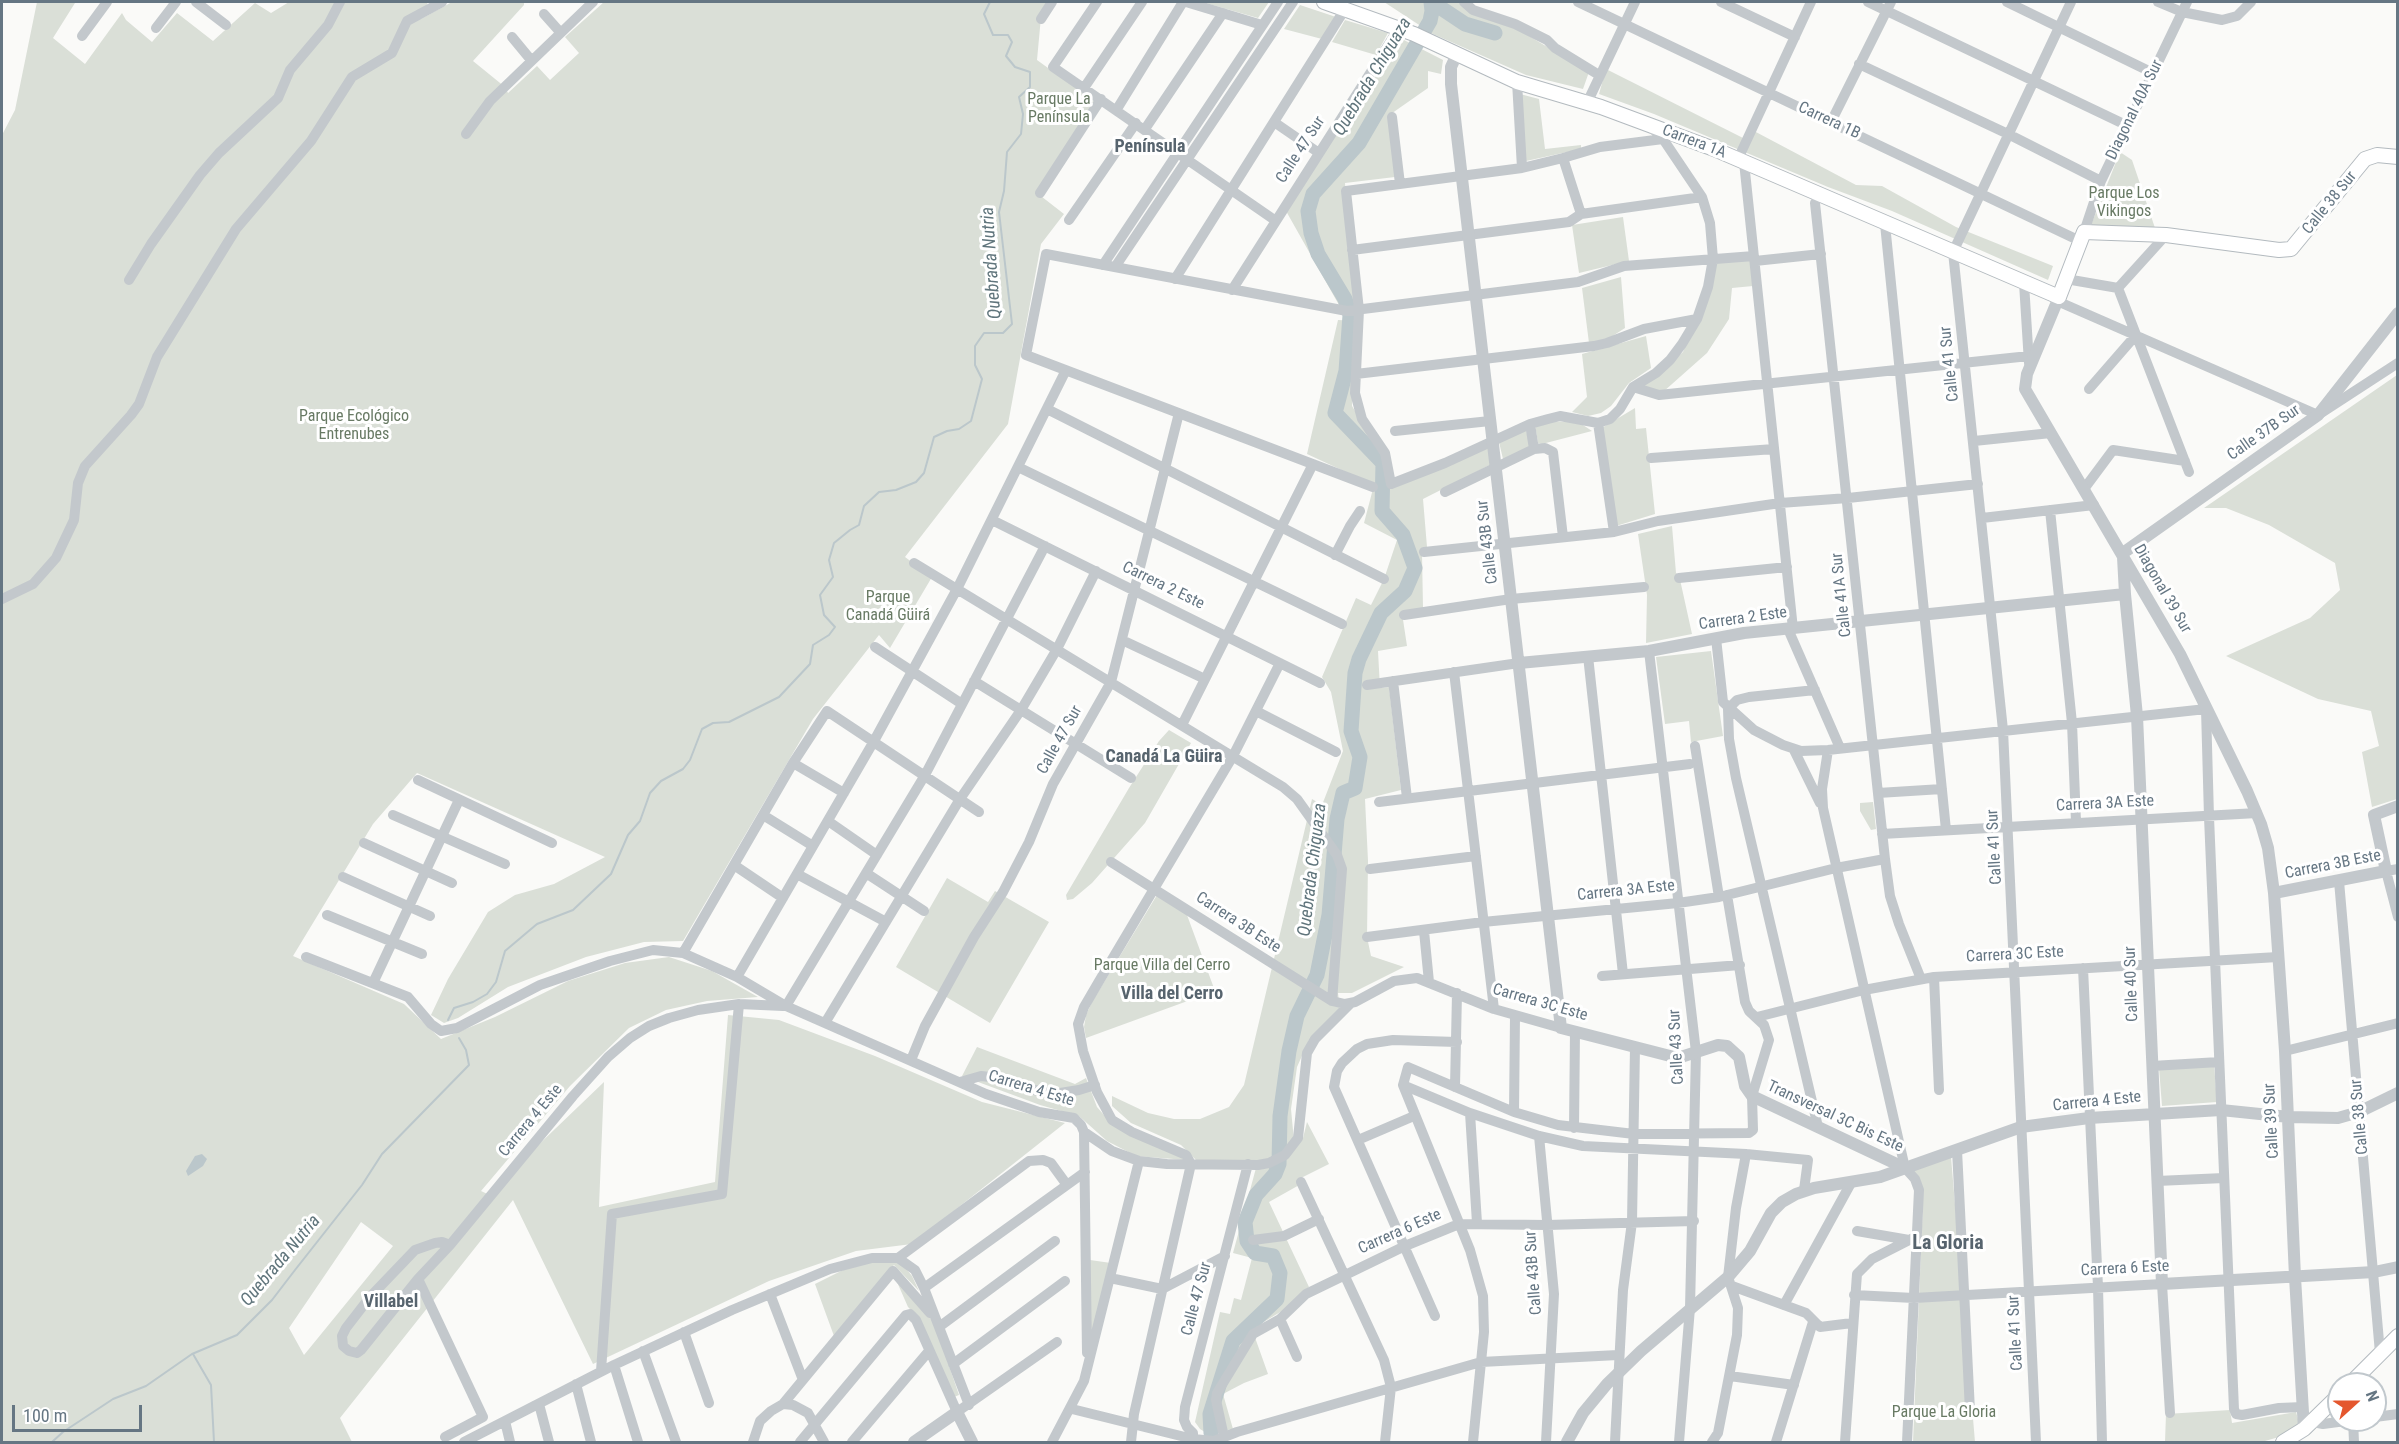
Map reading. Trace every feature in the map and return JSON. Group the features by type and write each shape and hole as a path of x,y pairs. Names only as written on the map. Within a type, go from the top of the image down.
{"main road":[{"name":"Carrera 1A","path":"1324,2 1414,34 1517,82 1587,103 1741,160 2058,299"},
{"name":"Calle 38 Sur","path":"2287,250 2297,244 2362,163 2372,156 2397,157"},
{"name":"Carrera 1B","path":"2082,236 2166,235 2287,250"},
{"name":"Diagonal 40A Sur","path":"2058,299 2082,236"},
{"path":"2362,1372 2397,1336"},
{"path":"2289,1441 2327,1407"}],"street":[{"path":"82,36 107,2"},
{"path":"156,28 176,2"},
{"path":"196,2 226,25"},
{"path":"129,280 151,244 200,175 219,153 278,98 290,70 328,25 340,2"},
{"path":"2,599 33,584 56,558 74,520 78,483 85,466 139,404 157,357 236,229 310,141 352,78 392,53 407,21 442,2"},
{"path":"1041,19 1052,2"},
{"path":"1097,2 1053,67 1117,109 1276,221"},
{"path":"1084,88 1142,2"},
{"path":"1117,109 1185,2 1262,25"},
{"path":"1103,265 1278,2"},
{"path":"1115,267 1293,2"},
{"path":"1464,2 1473,10 1515,24 1547,40 1599,75"},
{"name":"Carrera 1B","path":"1578,2 1981,192 2082,236"},
{"path":"1587,103 1635,2"},
{"path":"1721,2 1795,37"},
{"path":"1811,2 1741,160 1755,259 1787,567 1791,629 1840,748"},
{"path":"1868,2 1889,6 2128,126"},
{"path":"2007,2 2153,73"},
{"path":"1953,252 2071,2"},
{"path":"2158,2 2182,12 2217,20 2230,19 2241,13 2251,2"},
{"name":"Diagonal 40A Sur","path":"2082,236 2101,181 2187,2"},
{"path":"466,134 488,103 589,3"},
{"path":"1831,122 1889,6"},
{"path":"1175,279 1345,9"},
{"path":"1070,220 1222,13"},
{"path":"544,14 560,32"},
{"name":"Calle 47 Sur","path":"1232,290 1399,28"},
{"path":"512,37 531,60"},
{"name":"Calle 43B Sur","path":"1457,54 1452,63 1450,77 1561,1028"},
{"path":"1859,64 2008,134 2101,181"},
{"path":"1517,82 1522,168"},
{"path":"1040,193 1101,99"},
{"path":"1392,117 1400,184"},
{"path":"1274,122 1319,153"},
{"path":"1648,125 1663,139 1702,198 1710,223 1713,259 1708,287 1697,319 1670,360 1656,373 1633,387 1610,419 1598,423 1560,416 1530,424 1493,442 1391,484 1385,453 1362,419 1355,393 1352,250 1346,191 1522,168 1600,147 1663,139"},
{"path":"1563,158 1581,214"},
{"path":"1352,250 1469,233 1569,222 1581,214 1702,198"},
{"name":"Calle 41A Sur","path":"1815,203 1885,859 1893,905 1921,979"},
{"path":"1885,224 1946,830"},
{"path":"2118,288 2166,235"},
{"name":"Calle 41 Sur","path":"1953,252 2003,730 2036,1443"},
{"path":"1373,487 1026,355 1046,254 1353,311 1476,293 1578,282 1624,266 1821,254"},
{"path":"2066,279 2118,288"},
{"path":"1633,387 1659,394 1965,363 2029,362 2024,283"},
{"path":"2118,288 2189,472"},
{"path":"2058,299 2318,415 2397,363"},
{"name":"Diagonal 40A Sur","path":"2025,389 2029,362 2058,299"},
{"name":"Calle 37B Sur","path":"2123,553 2318,415 2397,314"},
{"path":"1356,374 1594,346 1644,329 1697,319"},
{"path":"2089,389 2136,335"},
{"path":"737,977 874,741 957,589 1066,370"},
{"name":"Diagonal 39 Sur","path":"2025,389 2180,654 2256,813"},
{"path":"1047,409 1384,579"},
{"name":"Calle 47 Sur","path":"911,1060 925,1026 974,937 1003,892 1029,842 1053,784 1111,682 1179,413"},
{"path":"1395,431 1491,421"},
{"path":"1598,423 1614,532"},
{"path":"1530,424 1534,449"},
{"path":"1974,441 2051,433"},
{"path":"1445,492 1534,449 1545,448 1553,452 1563,537"},
{"path":"1651,458 1774,449"},
{"path":"2084,489 2113,450 2185,461"},
{"path":"1182,725 1313,464"},
{"path":"1018,467 1342,624"},
{"path":"1424,552 1614,532 1658,521 1780,503 1848,498 1978,483"},
{"path":"1982,518 2094,505"},
{"path":"2050,510 2072,723 2076,822"},
{"path":"1335,555 1360,511"},
{"name":"Carrera 2 Este","path":"992,520 1320,682"},
{"path":"786,1006 925,775 1045,546"},
{"name":"Calle 40 Sur","path":"2123,553 2138,716 2157,1181 2170,1413"},
{"path":"914,563 1233,756 1290,793 1309,814 1329,843 1342,869 1332,1001"},
{"path":"1679,578 1787,567"},
{"path":"825,1023 960,799 1021,710 1057,649 1095,571"},
{"path":"1404,615 1511,599 1644,587"},
{"name":"Carrera 2 Este","path":"1367,684 1519,663 1649,651 1716,638 1791,629 2125,594"},
{"path":"1716,638 1720,693 1723,702 1728,709 1769,739 1794,750 1828,750 2206,709 2234,1410 2238,1415 2279,1408 2303,1407"},
{"path":"1122,640 1205,679"},
{"path":"875,647 962,704"},
{"name":"Calle 43 Sur","path":"1649,651 1696,1052 1694,1221 1690,1308 1679,1443"},
{"path":"1588,656 1623,974"},
{"path":"1131,1443 1162,1289 1191,1164 1185,1155 1118,1125 1107,1113 1078,1035 1080,1016 1152,888 1233,756 1280,663"},
{"path":"1454,672 1494,1009"},
{"path":"974,681 1131,778"},
{"path":"1394,681 1407,798"},
{"path":"1815,690 1749,697 1737,700 1728,709 1729,739 1736,778 1818,1126"},
{"path":"683,953 793,763 827,711 979,812"},
{"path":"1256,711 1336,752"},
{"path":"1473,1443 1484,1332 1483,1296 1475,1263 1403,1085 1408,1067 1514,1112 1574,1128 1634,1134 1749,1133 1753,1130 1752,1096 1768,1045 1767,1030 1758,1017 1749,1011 1745,1002 1740,965 1723,896 1695,746"},
{"path":"1794,750 1823,808"},
{"path":"1828,750 1822,789 1823,808 1905,1168 1918,1185 1913,1238 1914,1298 1907,1443"},
{"path":"793,763 844,793"},
{"path":"1379,802 1690,764"},
{"path":"418,780 552,843"},
{"path":"1878,793 1942,789"},
{"path":"306,957 373,983 459,800"},
{"path":"2397,806 2374,815 2392,870 2397,917"},
{"name":"Carrera 3A Este","path":"1882,834 2256,813"},
{"name":"Calle 39 Sur","path":"2256,813 2268,848 2274,893 2289,1118 2303,1407 2308,1425"},
{"path":"393,814 505,864"},
{"path":"763,814 813,846"},
{"path":"828,821 877,855"},
{"path":"364,843 452,883"},
{"path":"1370,869 1476,856"},
{"name":"Carrera 3A Este","path":"1367,937 1484,922 1678,903 1723,896 1836,868 1885,859"},
{"name":"Carrera 3B Este","path":"1111,862 1302,984 1332,1001 1350,1004"},
{"path":"734,865 783,898"},
{"name":"Carrera 3B Este","path":"2274,893 2392,870"},
{"path":"866,873 924,911"},
{"path":"797,874 886,922"},
{"path":"343,877 430,916"},
{"name":"Calle 38 Sur","path":"2339,881 2380,1353"},
{"path":"327,915 422,954"},
{"path":"1424,931 1428,982"},
{"name":"Carrera 4 Este","path":"373,983 408,997 425,1018 441,1031 457,1028 540,985 610,961 653,950 683,953 737,977 786,1006 986,1094 1039,1112 1074,1118 1084,1132 1104,1147 1139,1161 1156,1164 1269,1163"},
{"name":"Carrera 3C Este","path":"1758,1017 1864,990 1934,977 2278,957"},
{"path":"1602,976 1740,965"},
{"path":"2082,968 2098,1287 2102,1443"},
{"path":"1934,977 1939,1090"},
{"name":"Carrera 3C Este","path":"1269,1163 1285,1155 1298,1138 1307,1053 1315,1039 1350,1004 1400,979 1411,978 1428,982 1515,1016 1674,1057 1718,1045 1727,1046 1733,1049 1739,1057 1745,1086 1752,1096"},
{"path":"1455,1087 1457,993"},
{"path":"601,1371 612,1214 722,1194 739,1004"},
{"name":"Carrera 4 Este","path":"450,1245 435,1243 416,1250 370,1297 346,1328 342,1336 343,1346 357,1353 361,1350 418,1279 450,1245 573,1096 608,1057 630,1038 649,1026 698,1010 739,1004 786,1006"},
{"path":"1514,1112 1515,1016"},
{"path":"2285,1051 2397,1023"},
{"path":"1574,1128 1575,1031"},
{"path":"1435,1316 1334,1087 1342,1063 1357,1049 1367,1044 1393,1040 1457,1042"},
{"path":"1615,1443 1623,1290 1632,1222 1635,1047"},
{"path":"2152,1066 2219,1062"},
{"path":"960,1082 981,1076 990,1077 1015,1086 1054,1094 1095,1085"},
{"path":"1403,1085 1470,1113 1552,1140 1600,1148 1694,1151 1808,1160 1804,1190 1782,1202 1771,1213 1730,1282 1690,1308 1617,1374 1583,1413 1566,1443"},
{"name":"Carrera 4 Este","path":"1804,1190 1874,1179 2021,1128 2089,1118 2154,1112 2221,1110 2289,1118 2338,1119 2359,1112 2397,1093"},
{"path":"1039,1112 1054,1094"},
{"name":"Transversal 3C Bis Este","path":"1752,1096 1905,1168"},
{"path":"1470,1113 1477,1223"},
{"path":"1358,1140 1414,1116"},
{"path":"1552,1140 1558,1125"},
{"path":"1084,1132 1087,1371"},
{"name":"Calle 43B Sur","path":"1539,1136 1554,1294 1546,1443"},
{"path":"1957,1150 1970,1411"},
{"path":"1712,1443 1718,1433 1738,1321 1730,1282 1736,1208 1746,1154"},
{"path":"467,1442 601,1371 770,1294 830,1269 860,1261 898,1258 1029,1161 1043,1160 1051,1163 1067,1185"},
{"path":"1052,1443 1072,1409 1087,1371 1139,1161"},
{"name":"Calle 47 Sur","path":"1193,1439 1193,1433 1186,1427 1184,1420 1185,1407 1248,1164"},
{"path":"924,1288 1085,1172"},
{"path":"2157,1181 2224,1178"},
{"path":"1301,1182 1384,1360 1391,1387 1385,1443"},
{"path":"1785,1305 1851,1183"},
{"path":"1253,1240 1275,1239 1319,1219"},
{"name":"Carrera 6 Este","path":"1224,1437 1216,1400 1221,1384 1253,1334 1280,1319 1306,1294 1405,1246 1459,1224 1547,1225 1694,1221"},
{"path":"1857,1231 1913,1238"},
{"path":"1845,1443 1855,1279 1860,1268 1872,1259 1913,1238"},
{"path":"938,1323 1054,1241"},
{"path":"1110,1278 1162,1289 1225,1256"},
{"path":"898,1258 912,1266 924,1288 969,1405"},
{"name":"Carrera 6 Este","path":"1854,1295 1914,1298 2374,1272 2397,1267"},
{"path":"753,1443 760,1421 783,1404 893,1271 938,1323"},
{"path":"418,1279 483,1417 489,1420 502,1418 539,1404"},
{"path":"953,1364 1065,1281"},
{"path":"1730,1282 1806,1312 1820,1327 1852,1323"},
{"path":"770,1294 803,1380"},
{"path":"800,1443 903,1317 910,1314 916,1320 972,1443"},
{"path":"1280,1319 1297,1357"},
{"path":"1776,1443 1813,1322"},
{"path":"684,1332 709,1403"},
{"path":"914,1443 1057,1342"},
{"path":"643,1351 676,1443"},
{"path":"852,1443 929,1351"},
{"path":"1072,1409 1193,1439 1214,1441 1481,1362 1618,1355"},
{"path":"614,1365 638,1443"},
{"path":"1730,1376 1794,1385"},
{"path":"576,1384 591,1443"},
{"path":"539,1404 549,1443"},
{"path":"783,1404 800,1407 807,1413 824,1443"},
{"path":"444,1437 483,1417"},
{"path":"505,1422 510,1443"},
{"path":"2308,1425 2327,1423"}],"green space":[{"name":"Parque Ecológico Entrenubes","path":"37,2 75,3 53,38 85,64 122,13 126,20 152,42 177,13 213,41 255,3 271,13 289,2 428,2 421,19 452,2 524,2 524,5 473,61 505,87 508,93 537,66 550,80 579,53 565,37 604,2 1049,2 1041,17 1037,60 1095,102 1037,193 1064,214 1041,244 1008,424 905,557 932,577 890,648 879,635 813,719 683,941 644,942 586,957 508,987 458,1018 444,1023 431,1015 448,979 488,912 515,895 554,884 605,857 417,773 373,824 293,956 404,1004 441,1039 495,1017 568,981 625,963 669,957 712,971 758,997 707,1001 666,1010 629,1028 570,1086 481,1191 494,1197 531,1152 604,1082 599,1207 715,1182 728,1015 779,1020 875,1056 982,1102 1065,1123 912,1244 856,1251 769,1281 593,1364 513,1200 340,1418 352,1442 2,1442 2,135 15,110","holes":["361,1222 393,1246 304,1355 289,1328"]},
{"path":"1202,2 1269,2 1258,18"},
{"path":"1384,2 1464,2 1524,33 1589,72 1583,89 1526,75 1433,34"},
{"path":"1300,5 1336,17 1322,39 1284,29"},
{"path":"1345,20 1388,33 1376,55 1332,42"},
{"path":"1400,38 1443,60 1441,74 1428,71 1428,88 1388,116 1395,177 1345,183 1355,308 1339,305 1286,211"},
{"path":"1606,69 1749,141 1754,131 1856,185 1882,186 1956,227 2053,266 2048,280 1892,211 1828,187 1654,114 1599,94"},
{"path":"1520,94 1539,99 1545,149 1581,145 1581,149 1526,161"},
{"name":"Parque Los Vikingos","path":"2120,152 2132,160 2155,228 2091,225"},
{"path":"1623,217 1629,261 1579,273 1572,225"},
{"path":"1750,259 1753,286 1732,288 1729,319 1707,353 1663,392 1643,386 1683,352 1717,262"},
{"path":"1621,277 1625,328 1608,339 1589,343 1582,288"},
{"path":"1338,320 1357,321 1352,368 1352,406 1386,461 1389,489 1488,446 1490,465 1423,499 1427,547 1422,554 1423,608 1402,613 1407,646 1378,651 1380,688 1389,687 1401,790 1365,799 1368,861 1367,937 1371,956 1404,967 1352,993 1338,993 1340,1009 1309,1040 1297,1067 1291,1109 1294,1141 1273,1158 1257,1161 1197,1161 1181,1145 1131,1123 1112,1106 1112,1096 1148,1113 1174,1119 1200,1119 1229,1107 1244,1085 1312,799 1322,805 1343,751 1331,692 1322,677 1356,598 1371,605 1384,579 1397,540 1364,523 1374,485 1307,454"},
{"path":"1646,336 1651,368 1629,383 1611,406 1601,413 1588,416 1572,412 1587,397 1582,354"},
{"path":"2397,375 2397,799 2372,807 2362,752 2379,746 2371,711 2318,699 2226,656 2310,618 2340,590 2335,563 2269,525 2226,508 2204,508"},
{"path":"1635,408 1636,429 1646,428 1655,514 1616,526 1600,429"},
{"path":"1545,421 1573,422 1592,431 1542,444 1538,443 1535,425"},
{"path":"1526,429 1530,448 1503,459 1499,442"},
{"path":"1672,526 1676,573 1679,575 1692,634 1646,643 1647,595 1638,534"},
{"path":"1711,651 1723,736 1691,742 1689,721 1665,724 1656,657"},
{"path":"1169,730 1191,743 1145,823 1092,883 1073,899 1067,900 1066,895 1129,788 1159,741"},
{"path":"1873,802 1876,829 1871,830 1860,811 1860,803"},
{"path":"947,878 988,902 995,891 1049,922 990,1023 896,967"},
{"name":"Parque Villa del Cerro","path":"1157,895 1187,915 1215,991 1086,1038 1084,1027 1086,1015 1092,1002"},
{"path":"977,1047 1075,1084 1086,1078 1097,1107 1111,1123 1186,1160 1136,1156 1107,1141 1079,1116 1040,1105 962,1076"},
{"path":"2214,1064 2217,1102 2162,1106 2159,1068"},
{"path":"1307,1122 1329,1164 1299,1179 1301,1184 1269,1202 1309,1287 1287,1308 1252,1329 1268,1374 1223,1394 1233,1429 1208,1434 1195,1422 1220,1312 1230,1314 1234,1298 1241,1300 1252,1258 1233,1253 1256,1168 1303,1138"},
{"name":"Parque La Gloria","path":"1951,1157 1975,1442 1913,1442 1923,1202 1913,1171"},
{"path":"894,1260 904,1266 919,1291 894,1265 834,1336 815,1284 847,1268 873,1261"},
{"path":"1090,1260 1111,1263 1089,1345"},
{"path":"897,1282 934,1322 959,1395 954,1397 917,1316 908,1307"},
{"path":"2230,1410 2232,1423 2296,1412 2300,1426 2279,1437 2265,1441 2165,1442 2166,1414"}],"shaded area":[{"path":"202,1154 207,1159 203,1166 188,1176 186,1171 195,1156"}],"waterway":[{"name":"Quebrada Nutria","path":"448,1020 454,1008 473,1002 487,994 496,982 505,951 537,924 573,910 611,874 628,835 640,821 650,793 661,781 683,769 690,760 702,729 713,723 729,722 779,697 810,664 813,645 829,635 835,627 824,615 820,595 833,577 829,560 834,543 859,525 864,506 879,492 896,490 916,482 924,473 934,437 959,429 971,421 982,379 975,365 975,346 984,333 1003,333 1012,324 999,212 1004,191 1007,152 1021,134 1023,114 1019,97 1030,87 1030,72 1015,67 1006,56 1012,42 1008,35 993,35 984,14 990,2"},
{"name":"Quebrada Chiguaza","path":"1211,1433 1210,1414 1233,1341 1277,1299 1280,1273 1273,1256 1255,1253 1247,1241 1245,1222 1256,1195 1275,1174 1279,1164 1280,1116 1289,1051 1297,1016 1317,975 1329,915 1337,819 1343,793 1355,788 1360,757 1351,731 1355,673 1359,659 1381,613 1405,591 1415,568 1403,535 1382,511 1383,463 1335,413 1346,371 1350,315 1345,299 1318,254 1311,233 1308,211 1313,194 1359,143 1430,21 1431,2"},
{"path":"1432,2 1465,24 1495,33"},
{"name":"Quebrada Nutria","path":"52,1442 63,1432 113,1399 146,1386 192,1354 237,1335 272,1300 362,1185 382,1154 469,1065 466,1050 459,1038"},
{"path":"193,1354 211,1385 214,1442"}],"district":[{"name":"Península","path":"1150,147"},
{"name":"Canadá La Güira","path":"1164,757"},
{"name":"Villa del Cerro","path":"1172,994"},
{"name":"La Gloria","path":"1948,1244"},
{"name":"Villabel","path":"391,1302"}],"park label":[{"name":"Parque La Península","path":"1059,109"},
{"name":"Parque Canadá Güirá","path":"888,607"}]}
